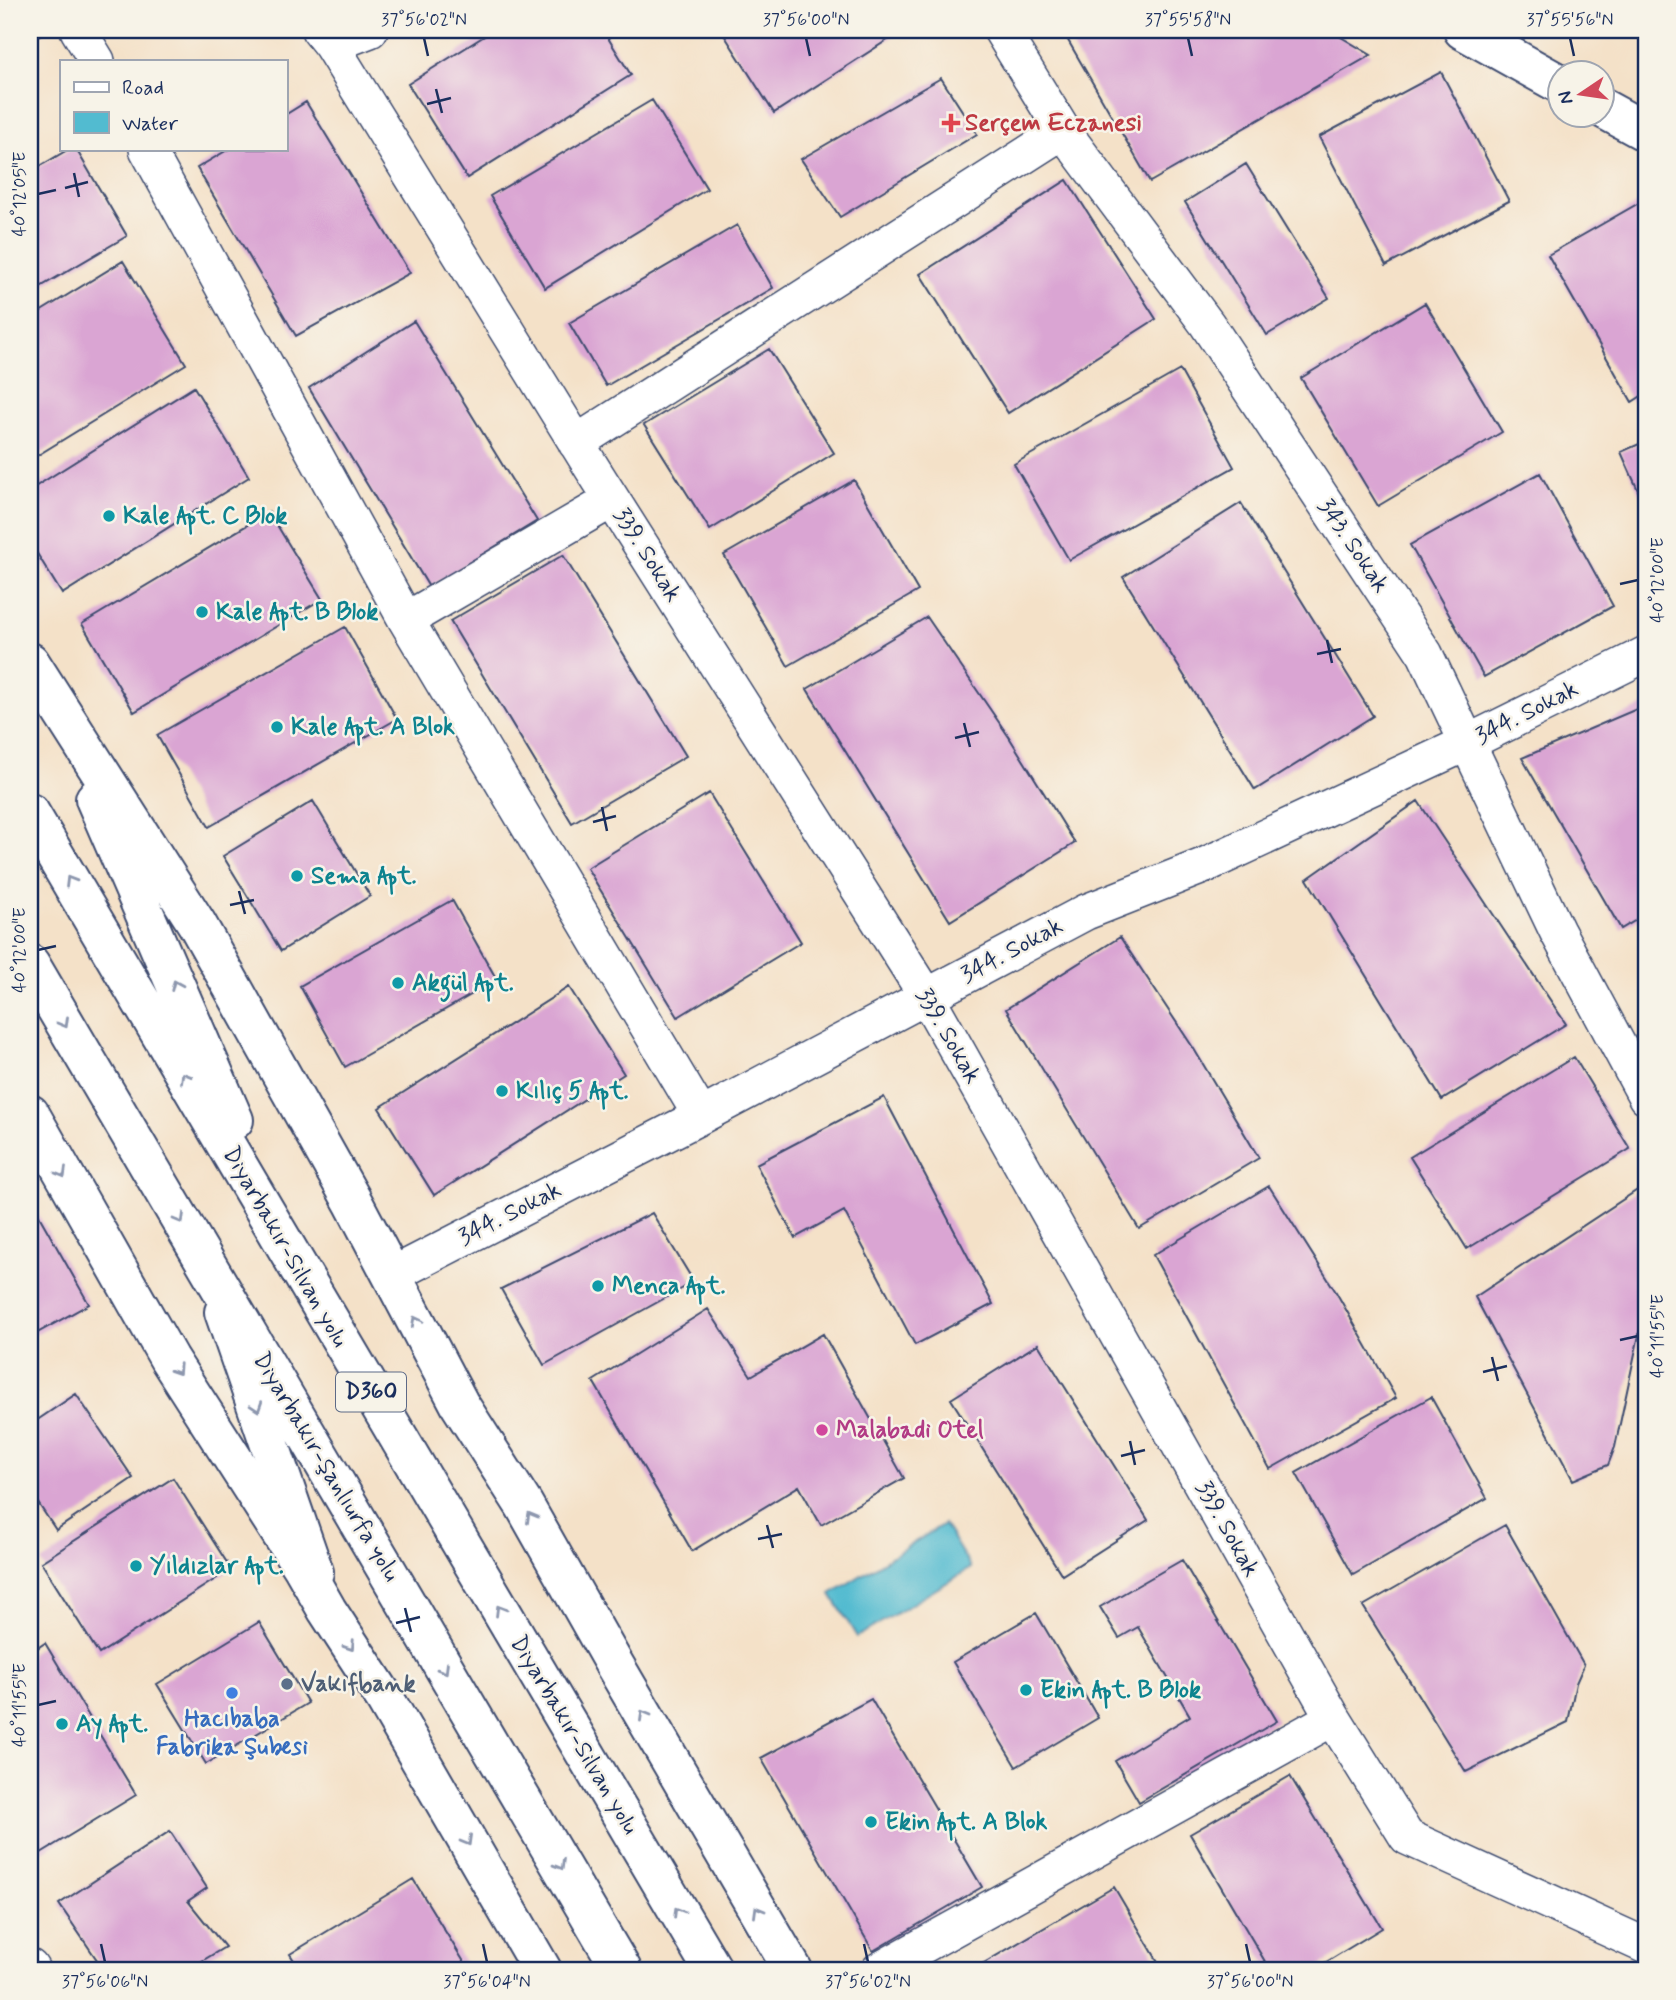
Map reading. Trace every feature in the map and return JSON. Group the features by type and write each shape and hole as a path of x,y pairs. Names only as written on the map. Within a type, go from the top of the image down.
{"main road":[{"path":"1463,30 1546,76"},
{"path":"1616,116 1646,132"},
{"path":"38,675 300,1273"},
{"path":"38,675 197,924 353,1202 460,1405 524,1505 793,1970"},
{"name":"Diyarbakır-Silvan yolu","path":"30,813 713,1970"},
{"name":"Diyarbakır-Şanlıurfa yolu","path":"30,964 622,1970"},
{"path":"30,1114 169,1359 385,1699 542,1970"},
{"path":"211,1273 327,1610"}],"street":[{"path":"78,30 96,60"},
{"path":"325,37 369,30"},
{"name":"343. Sokak","path":"1001,30 1063,131 1207,324 1425,654 1557,931 1646,1097"},
{"name":"339. Sokak","path":"325,37 576,443 926,995 1333,1718 1407,1837 1646,1946"},
{"path":"576,443 1063,131"},
{"path":"148,150 406,620 701,1116"},
{"path":"406,620 612,500"},
{"name":"344. Sokak","path":"392,1275 701,1116 1086,912 1203,866 1466,743 1646,654"},
{"path":"878,1970 1333,1718"}],"water":[{"path":"944,1524 971,1568 857,1637 831,1594"}],"building":[{"path":"30,30 44,30 45,32 30,40"},
{"path":"494,30 603,30 631,75 467,178 408,84"},
{"path":"721,30 903,30 774,113"},
{"path":"1062,30 1329,30 1371,55 1150,182"},
{"path":"1441,72 1509,201 1386,266 1319,137"},
{"path":"941,78 977,134 840,217 801,159"},
{"path":"652,100 707,189 545,288 490,196"},
{"path":"306,102 410,273 296,336 197,168 227,150 287,150 287,114"},
{"path":"67,150 77,150 127,236 30,293 30,172"},
{"path":"1246,164 1329,298 1267,335 1185,202"},
{"path":"1067,180 1156,319 1008,413 920,274"},
{"path":"1646,199 1646,393 1632,402 1548,255"},
{"path":"737,225 773,288 606,386 569,323"},
{"path":"123,261 186,364 30,460 30,318"},
{"path":"1425,303 1502,432 1378,506 1301,378"},
{"path":"414,321 537,521 429,587 309,388"},
{"path":"769,349 834,453 710,530 644,425"},
{"path":"1180,370 1234,467 1069,560 1014,464"},
{"name":"Kale Apt. C Blok","path":"194,387 249,477 62,594 30,542 30,490"},
{"path":"1646,441 1646,508 1621,452"},
{"path":"1540,473 1613,606 1484,677 1410,545"},
{"path":"854,480 918,591 788,666 724,555"},
{"path":"1241,503 1373,716 1255,790 1123,577"},
{"name":"Kale Apt. B Blok","path":"269,512 322,599 134,712 82,624"},
{"path":"563,555 686,756 572,823 450,621"},
{"path":"927,617 1009,737 1075,843 950,921 807,689"},
{"name":"Kale Apt. A Blok","path":"345,627 397,719 209,827 157,735"},
{"path":"1646,705 1646,914 1621,929 1522,758"},
{"path":"709,793 801,942 678,1017 587,868"},
{"name":"Sema Apt.","path":"313,801 370,896 281,951 223,856"},
{"path":"1418,801 1566,1024 1442,1100 1307,879"},
{"name":"Akgül Apt.","path":"452,900 497,980 345,1067 300,986"},
{"path":"1120,937 1194,1049 1259,1158 1139,1229 1006,1009"},
{"name":"Kılıç 5 Apt.","path":"569,987 624,1074 434,1195 379,1108"},
{"path":"1574,1057 1630,1149 1467,1249 1410,1157"},
{"path":"884,1097 993,1304 915,1345 844,1211 795,1238 756,1164"},
{"path":"1269,1186 1336,1292 1396,1398 1270,1469 1153,1255"},
{"path":"1639,1189 1646,1204 1646,1302 1615,1447 1608,1465 1573,1480 1475,1297"},
{"path":"30,1200 89,1304 30,1337"},
{"name":"Menca Apt.","path":"652,1213 694,1282 544,1365 501,1289"},
{"path":"708,1309 751,1376 823,1334 904,1478 821,1525 799,1486 692,1551 593,1381"},
{"path":"1038,1344 1148,1520 1062,1575 951,1399"},
{"path":"76,1394 133,1478 56,1530 30,1491 30,1425"},
{"path":"1431,1397 1487,1498 1353,1575 1296,1473"},
{"name":"Yıldızlar Apt.","path":"173,1478 231,1569 99,1654 41,1562"},
{"path":"1505,1525 1584,1665 1576,1683 1568,1722 1466,1772 1363,1606"},
{"path":"1182,1560 1277,1721 1139,1802 1115,1761 1190,1716 1138,1627 1119,1638 1100,1607"},
{"name":"Ekin Apt. B Blok","path":"1036,1613 1098,1718 1016,1767 953,1662"},
{"name":"Hacıbaba Fabrika Şubesi","path":"259,1622 308,1703 206,1764 157,1684"},
{"name":"Ay Apt.","path":"45,1643 136,1795 31,1859 30,1653"},
{"name":"Ekin Apt. A Blok","path":"871,1699 982,1887 873,1951 761,1758"},
{"path":"1290,1776 1382,1928 1313,1970 1270,1970 1190,1834"},
{"path":"170,1831 207,1888 188,1901 225,1947 187,1970 104,1970 59,1904"},
{"path":"413,1879 469,1970 300,1970 290,1954"},
{"path":"1114,1887 1163,1970 972,1970"}],"place":[{"name":"Serçem Eczanesi","path":"951,123"},
{"name":"Kale Apt. C Blok","path":"109,516"},
{"name":"Kale Apt. B Blok","path":"202,612"},
{"name":"Kale Apt. A Blok","path":"277,727"},
{"name":"Sema Apt.","path":"297,876"},
{"name":"Akgül Apt.","path":"398,983"},
{"name":"Kılıç 5 Apt.","path":"502,1091"},
{"name":"Menca Apt.","path":"598,1286"},
{"name":"Malabadi Otel","path":"822,1430"},
{"name":"Yıldızlar Apt.","path":"136,1566"},
{"name":"Vakıfbank","path":"287,1684"},
{"name":"Ekin Apt. B Blok","path":"1026,1690"},
{"name":"Hacıbaba Fabrika Şubesi","path":"232,1693"},
{"name":"Ay Apt.","path":"62,1724"},
{"name":"Ekin Apt. A Blok","path":"871,1822"}]}
